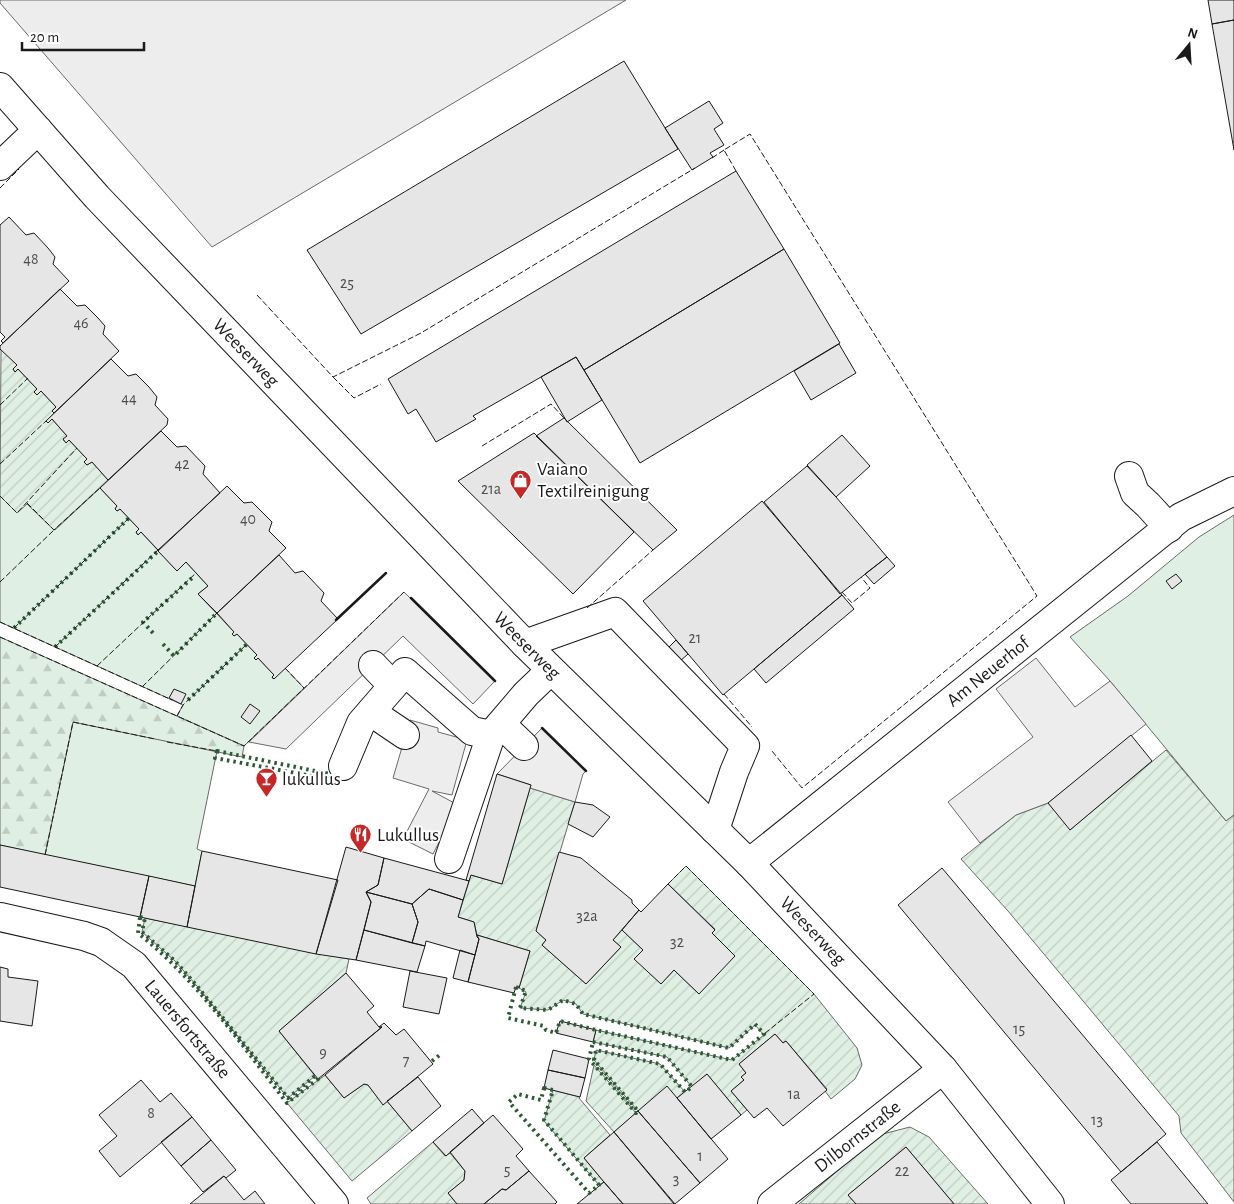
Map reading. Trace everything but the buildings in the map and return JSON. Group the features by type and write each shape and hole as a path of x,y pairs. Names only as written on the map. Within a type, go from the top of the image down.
{"street":[{"name":"Weeserweg","path":"0,87 97,197 525,644 749,863 943,1069 1050,1204"},
{"path":"0,166 38,130"},
{"path":"1129,476 1135,493 1168,528"},
{"name":"Am Neuerhof","path":"749,863 1181,517 1234,491"},
{"path":"525,644 615,612 745,746 734,772 715,830"},
{"path":"373,665 393,686"},
{"path":"448,848 496,730 526,694 550,670"},
{"path":"343,766 361,723 405,672 472,731 496,730 524,746"},
{"path":"371,712 405,735"},
{"name":"Lauersfortstraße","path":"0,917 84,936 101,942 134,965 334,1204"},
{"name":"Dilbornstraße","path":"772,1204 943,1069"}],"green space":[{"path":"1,348 17,365 13,369 15,372 18,369 37,389 37,394 41,391 56,407 52,411 54,413 46,421 48,423 52,419 67,436 63,440 66,442 69,440 87,459 84,462 87,465 92,462 108,480 54,530 27,504 17,513 0,496"},
{"path":"100,488 117,506 115,509 117,511 120,509 139,529 136,533 141,532 177,571 186,562 208,586 198,594 234,632 232,634 234,636 237,634 257,655 254,658 258,658 274,675 273,679 285,668 304,688 244,746 177,716 183,705 0,622 0,496 17,513 27,503 55,530"},
{"path":"1234,515 1234,815 1226,821 1110,681 1070,637 1128,596 1199,537"},
{"path":"0,637 244,746 242,757 73,722 45,855 0,845"},
{"path":"73,722 217,751 197,849 202,851 195,886 45,855"},
{"path":"1166,750 1226,821 1234,815 1234,1202 1181,1133 1179,1116 1008,911 961,859 1016,815 1048,803 1071,829"},
{"path":"530,788 575,802 536,931 546,940 542,945 586,984 621,947 613,940 622,930 643,950 635,959 661,984 674,970 699,994 712,933 715,929 668,884 686,866 814,994 857,1048 862,1065 855,1079 831,1099 825,1091 827,1089 786,1041 783,1043 775,1034 739,1064 746,1073 741,1077 744,1080 731,1091 747,1110 741,1115 707,1074 692,1087 667,1057 593,1042 596,1030 732,1060 764,1035 755,1025 729,1048 583,1014 576,1004 563,1000 548,1010 520,1008 526,992 519,988 530,951 477,935 474,922 458,917 471,875 502,884"},
{"path":"145,918 349,959 346,973 279,1031 315,1076 288,1098 197,986 175,961 142,932"},
{"path":"596,1050 660,1064 685,1092 677,1098 638,1111 594,1060"},
{"path":"594,1065 636,1113 614,1132 586,1101"},
{"path":"325,1075 344,1098 364,1084 368,1085 383,1104 387,1101 412,1131 352,1181 287,1103"},
{"path":"553,1090 580,1097 610,1135 584,1158 604,1182 599,1185 544,1121"},
{"path":"910,1127 929,1137 988,1204 954,1204 906,1147 848,1195 856,1204 799,1204 879,1135"},
{"path":"433,1142 445,1156 450,1153 465,1171 464,1180 448,1193 457,1204 371,1204 367,1198"}],"shaded area":[{"path":"0,0 626,0 212,247 0,3"},
{"path":"404,592 495,681 473,704 403,636 286,749 249,742"},
{"path":"1036,658 1075,707 1110,681 1146,724 1048,803 1016,815 980,843 948,802 1033,737 996,689"},
{"path":"410,720 438,728 438,732 467,740 452,795 432,791 458,805 433,854 403,839 429,789 393,778"},
{"path":"542,728 586,771 583,774 575,802 530,788 531,785 497,774"}],"hedge":[{"path":"14,628 129,518"},
{"path":"55,647 158,551"},
{"path":"153,633 143,622 192,578"},
{"path":"163,644 174,656 217,613"},
{"path":"188,700 247,644"},
{"path":"217,751 330,774 328,779 215,758 217,751"},
{"path":"140,917 145,918 142,932 175,961 197,986 288,1098 315,1076 318,1079 287,1103 199,992 180,971 138,933 140,917"},
{"path":"516,987 526,991 520,1008 548,1010 563,1000 576,1004 583,1014 729,1048 755,1024 764,1034 732,1060 560,1021 556,1033 546,1030 544,1026 508,1018 516,987"},
{"path":"593,1042 667,1057 692,1087 685,1092 660,1064 596,1050 594,1060 638,1111 636,1113 589,1059 593,1042"},
{"path":"432,1061 441,1054"},
{"path":"544,1088 553,1090 544,1120 599,1185 589,1193 509,1102 518,1094 541,1100 544,1088"}],"fence":[{"path":"736,171 724,150 750,134 1037,596 802,788 772,751"},
{"path":"712,158 724,150"},
{"path":"257,295 333,377 421,333 695,168"},
{"path":"0,188 19,169"},
{"path":"333,377 354,398 381,384"},
{"path":"0,405 28,378"},
{"path":"482,446 551,404 564,418"},
{"path":"0,464 46,421"},
{"path":"0,496 17,513 77,448"},
{"path":"27,503 54,530 100,488"},
{"path":"14,628 129,518"},
{"path":"0,582 54,530"},
{"path":"55,647 158,550"},
{"path":"587,608 653,550"},
{"path":"97,666 196,573"},
{"path":"842,592 852,603 870,588 861,577"},
{"path":"0,637 244,746 404,592"},
{"path":"142,687 217,613"},
{"path":"0,622 172,700"},
{"path":"177,716 183,705 247,644"},
{"path":"285,668 304,688"},
{"path":"724,694 752,727"},
{"path":"45,855 73,722 155,739"},
{"path":"167,742 217,751"},
{"path":"668,884 686,866 814,994 764,1034"}],"wall":[{"path":"336,620 386,573"},
{"path":"411,598 495,681"},
{"path":"542,728 586,771"}],"place":[{"name":"Vaiano Textilreinigung","path":"521,499"},
{"name":"lukullus","path":"266,798"},
{"name":"Lukullus","path":"361,854"}]}
